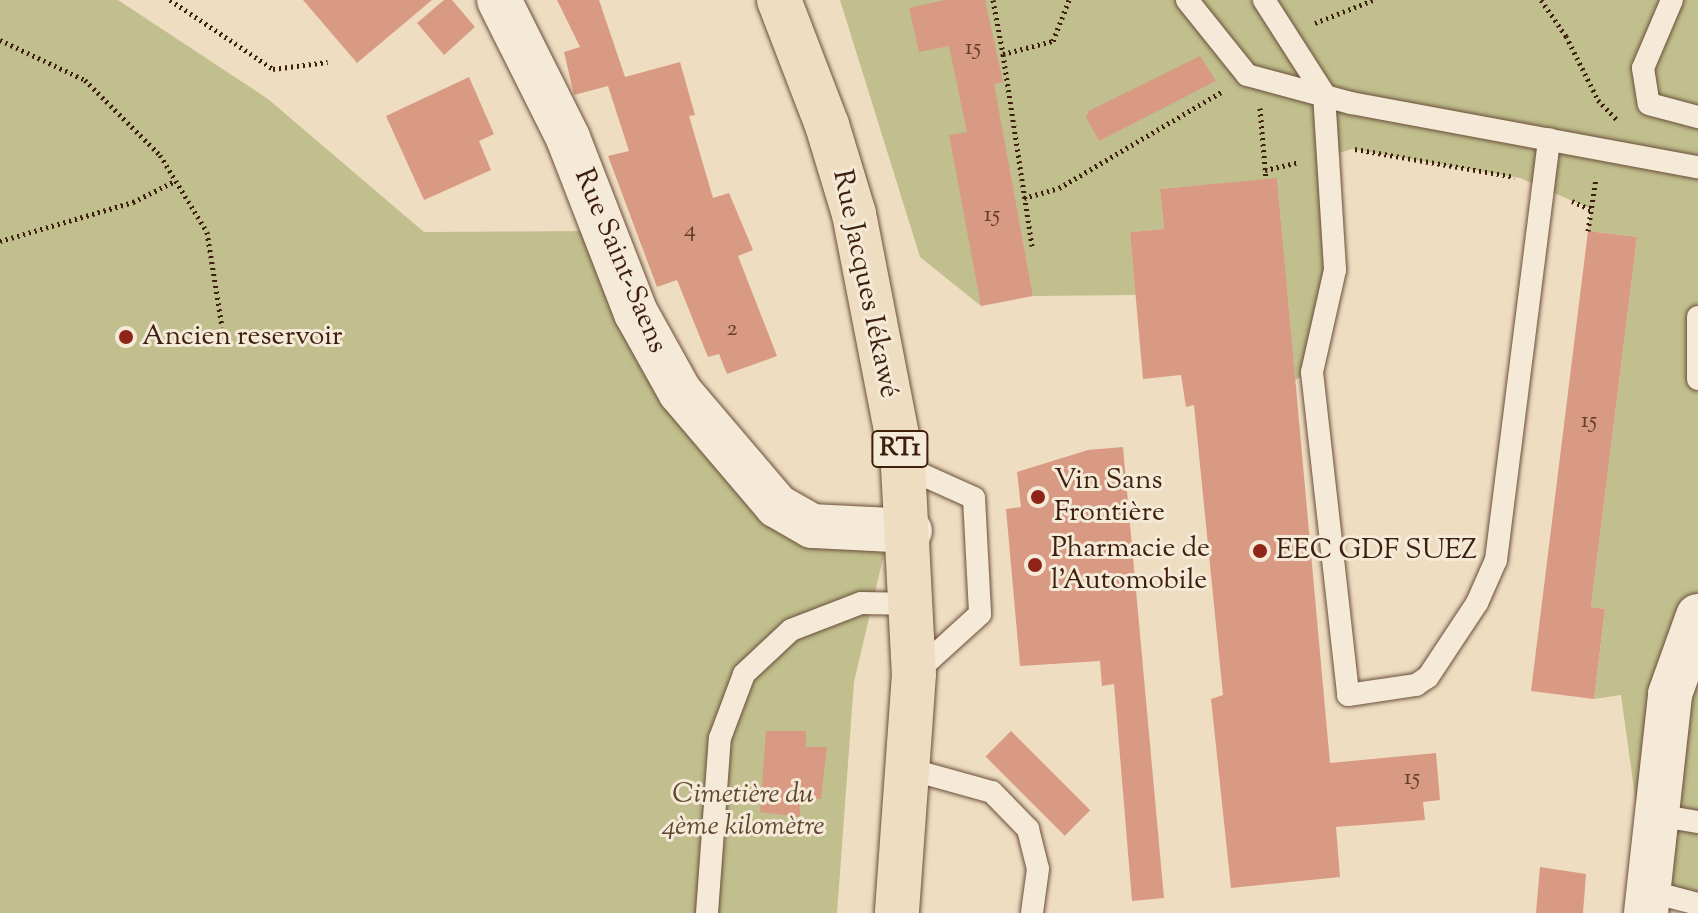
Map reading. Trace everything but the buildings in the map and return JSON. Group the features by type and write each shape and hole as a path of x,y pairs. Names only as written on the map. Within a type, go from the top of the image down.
{"main road":[{"name":"Rue Jacques Iékawé","path":"779,0 827,125 854,214 903,466 914,604 914,674 897,913"}],"street":[{"name":"Rue Saint-Saens","path":"499,0 568,138 636,313 680,392 777,506 812,526 910,531"},
{"path":"1647,902 1677,818 1670,694 1698,616"}],"lane":[{"path":"1187,0 1253,76 1324,94 1698,167"},
{"path":"1264,0 1324,94 1335,270 1312,372 1348,695 1416,685 1428,677 1477,603 1496,560 1549,139"},
{"path":"1672,0 1643,68 1649,104 1698,117"},
{"path":"1698,317 1698,379"},
{"path":"903,466 974,498 975,512 980,614 914,674"},
{"path":"707,913 720,738 744,674 791,630 861,603 914,604"},
{"path":"909,769 992,792 1028,829 1038,869 1032,913"},
{"path":"1647,902 1698,904"}],"path":[{"path":"170,0 273,69 328,62"},
{"path":"993,0 1032,246"},
{"path":"1003,54 1053,41 1069,0"},
{"path":"1290,38 1313,24 1373,0"},
{"path":"1541,0 1566,36 1598,100 1613,118 1627,123"},
{"path":"1305,12 1313,24"},
{"path":"0,40 85,80 131,122 175,181 207,232 222,327"},
{"path":"1024,198 1059,188 1253,76 1266,179"},
{"path":"1265,170 1351,149 1520,178 1592,210"},
{"path":"0,241 133,202 175,181"}],"green space":[{"name":"Cimetière du 4ème kilomètre","path":"0,0 118,0 268,99 424,232 604,231 636,313 812,526 884,554 854,682 837,913 0,913"},
{"path":"840,0 1698,0 1698,893 1648,891 1621,695 1594,699 1605,609 1591,607 1637,237 1588,231 1591,209 1520,178 1352,149 1326,157 1335,270 1312,372 1295,380 1277,179 1160,189 1164,229 1130,232 1136,295 1033,296 1001,126 981,306 920,257"}],"place":[{"name":"Ancien reservoir","path":"126,337"},
{"name":"Vin Sans Frontière","path":"1038,497"},
{"name":"EEC GDF SUEZ","path":"1260,551"},
{"name":"Pharmacie de l'Automobile","path":"1035,565"}]}
